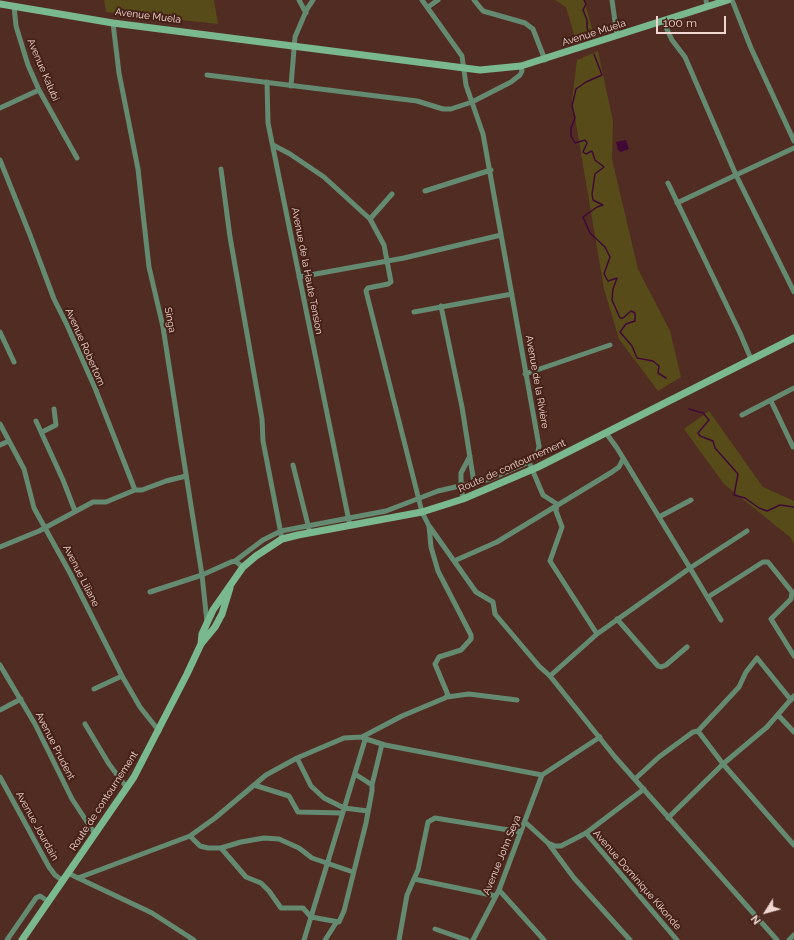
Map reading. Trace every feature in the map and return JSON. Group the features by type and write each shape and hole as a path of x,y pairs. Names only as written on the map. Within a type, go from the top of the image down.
{"street":[{"path":"299,0 306,12"},
{"path":"291,86 296,35 313,0"},
{"name":"Avenue de la Rivière","path":"422,0 462,56 466,85 483,134 491,170 525,374 539,446 538,452 529,462"},
{"path":"428,7 438,0"},
{"path":"474,0 483,11 525,23 533,29 544,60"},
{"path":"612,0 617,36"},
{"name":"Avenue Muela","path":"0,4 113,23 464,68 493,70 521,66 544,60 663,21 707,3 728,0"},
{"path":"732,0 751,48 794,141"},
{"name":"Avenue Kalubi","path":"14,6 15,21 21,43 39,90 77,158"},
{"path":"663,21 672,40 685,57 736,175 794,292"},
{"name":"Singa","path":"113,23 119,73 138,169 146,251 163,327 202,575 207,622"},
{"path":"207,75 417,101 443,109 458,107 472,102 511,82 522,72 521,66"},
{"name":"Avenue de la Haute Tension","path":"268,82 268,123 350,526"},
{"path":"0,108 39,90"},
{"path":"273,145 290,154 324,177 370,219 384,245 388,261 390,283 368,288 366,291 422,512 429,526 476,592 493,602 495,614 550,676 668,818 777,940"},
{"path":"677,203 794,148"},
{"name":"Avenue Robertom","path":"0,160 28,228 54,299 88,374 135,490"},
{"path":"221,169 230,237 282,539"},
{"path":"425,191 491,170"},
{"path":"668,184 740,333 751,359"},
{"path":"370,219 392,194"},
{"path":"299,277 388,261 501,235"},
{"path":"414,312 512,294"},
{"path":"441,306 474,482"},
{"path":"0,332 14,362"},
{"name":"Route de contournement","path":"22,940 127,788 159,731 201,644 207,622 220,599 243,567 265,548 282,539 422,512 463,499 532,470 794,338"},
{"path":"525,374 610,346"},
{"path":"742,415 794,388"},
{"path":"771,401 793,447"},
{"path":"42,432 56,425 54,409"},
{"path":"36,421 75,511"},
{"name":"Avenue Liliane","path":"0,424 24,468 34,508 44,528 70,573 122,676 140,707 159,731"},
{"path":"606,433 623,458 721,620"},
{"path":"0,445 9,441"},
{"path":"463,499 461,485 462,469 470,456"},
{"path":"454,561 497,542 619,467 623,458"},
{"path":"150,592 202,575 235,562 263,540 281,531 308,524 386,511 419,500 438,491 490,479 529,462 543,495 557,504"},
{"path":"293,465 310,533"},
{"path":"0,547 44,528 93,502 106,502 135,490 142,490 172,479 186,476"},
{"path":"659,517 691,500"},
{"path":"557,504 556,511 562,527 550,561 597,634"},
{"path":"429,526 431,547 438,571 470,635 469,643 460,650 439,657 435,664 448,695 447,697"},
{"path":"550,676 597,634 690,568 747,531"},
{"path":"235,562 243,567"},
{"path":"708,597 763,562 768,562 792,592 793,596 771,619 794,656"},
{"name":"Route de contournement","path":"201,644 215,627 222,614 232,582"},
{"path":"617,620 658,666 661,667 666,665 687,647"},
{"path":"635,779 658,757 693,732 698,731 739,687 746,672 757,658 793,697 778,715 723,764 668,818"},
{"name":"Avenue Prudent","path":"0,666 35,724 72,799 95,834"},
{"path":"94,690 122,676"},
{"path":"304,940 355,774 363,738 402,716 447,697 469,694 517,700"},
{"path":"0,710 20,699"},
{"path":"778,715 794,732"},
{"path":"85,724 109,764 127,788"},
{"path":"698,731 723,764 794,845"},
{"path":"78,878 190,836 216,818 266,775 297,758 344,738 363,738 382,744 542,775 600,737"},
{"path":"325,940 336,922 341,920 344,911 368,811 372,785 382,744"},
{"path":"297,758 311,786 316,792 344,810"},
{"path":"355,774 372,785"},
{"name":"Avenue John Seya","path":"473,940 499,890 542,775"},
{"name":"Avenue Jourdain","path":"0,777 48,867 63,881"},
{"path":"254,784 289,796 298,812 344,810 368,811"},
{"path":"586,833 644,789"},
{"path":"399,940 407,895 414,879 428,822 431,819 435,818 521,832"},
{"path":"525,822 548,844 574,878 630,940"},
{"name":"Avenue Dominique Kikonde","path":"548,844 561,846 586,833 677,940"},
{"path":"190,836 200,846 208,848 221,848 241,842 264,838 280,840 299,848 312,858 328,862 353,872"},
{"path":"221,848 246,877 261,883 270,891 281,908 303,908 311,917 336,922"},
{"path":"68,873 152,913 194,940"},
{"path":"414,879 496,896"},
{"path":"499,890 544,940"},
{"path":"7,940 36,898 40,896 49,902"},
{"path":"435,929 467,940"},
{"path":"789,940 794,935"}],"shaded area":[{"path":"104,0 214,0 218,24 106,12"},
{"path":"555,0 584,0 594,35 576,41 566,7"},
{"path":"598,51 613,121 612,159 638,269 670,331 681,377 658,391 619,339 604,289 572,100 577,60"},
{"path":"626,140 629,149 621,152 618,150 616,142"},
{"path":"709,411 763,487 794,501 794,545 791,538 724,484 684,429"}],"waterway":[{"path":"584,0 586,4 583,10 587,20 590,38"},
{"path":"594,54 602,75 586,82 576,89 572,106 575,118 571,128 571,136 575,143 585,140 587,143 583,152 586,154 592,151 595,160 604,167 595,174 592,194 593,200 603,205 597,207 583,217 590,233 605,247 610,257 604,274 608,281 617,278 613,289 612,300 620,318 623,318 631,311 635,313 635,321 626,324 620,332 632,346 637,358 653,361 659,366 658,373 666,378"},
{"path":"689,409 703,413 709,420 698,433 700,436 713,441 715,448 738,474 734,495 745,498 759,508 767,511 780,505 794,507"}]}
